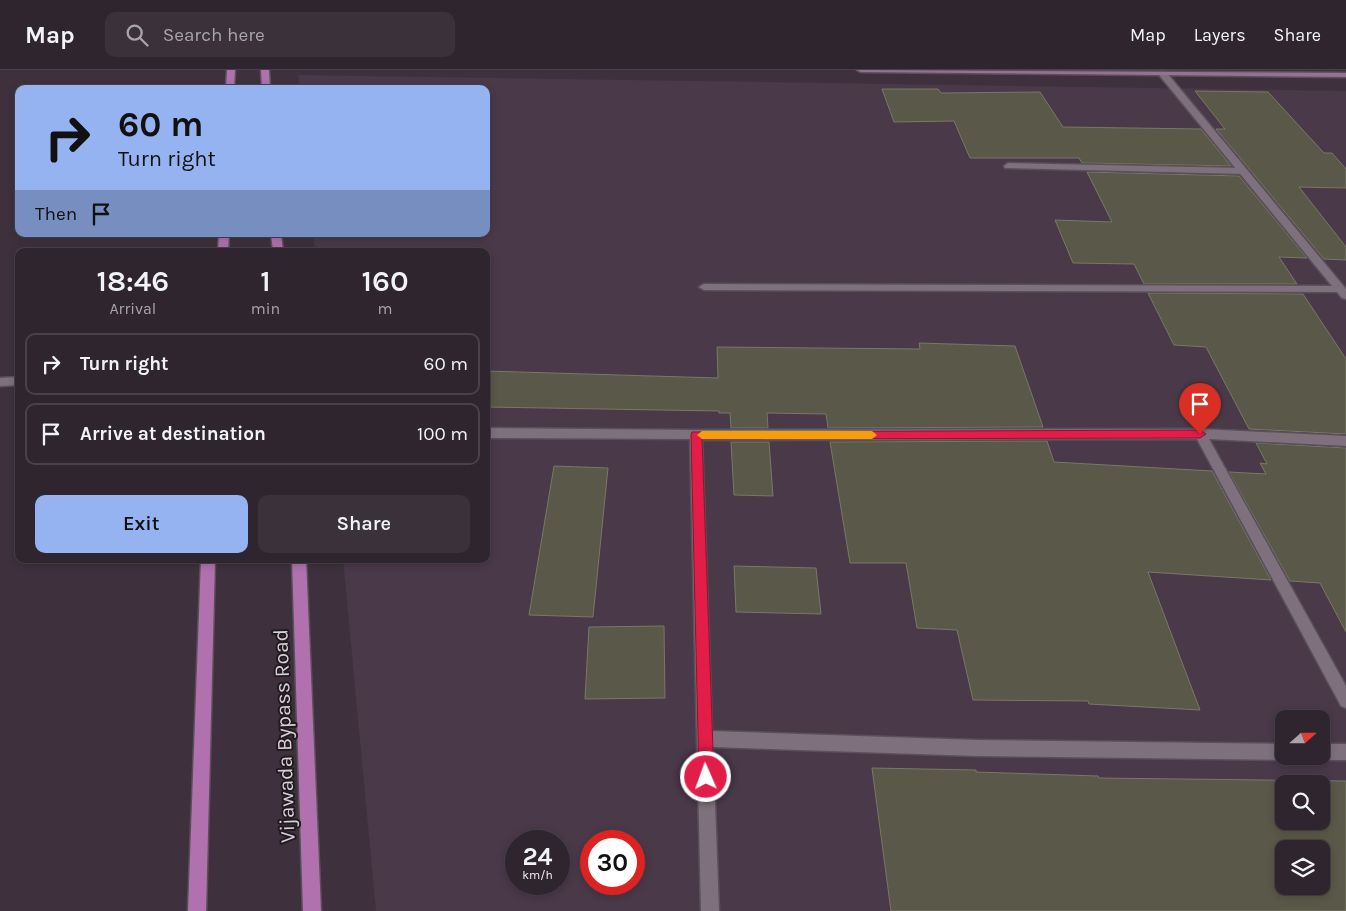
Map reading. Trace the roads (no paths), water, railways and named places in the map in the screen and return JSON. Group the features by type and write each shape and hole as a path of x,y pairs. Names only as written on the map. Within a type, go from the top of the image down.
{"main road":[{"path":"230,85 231,70"},
{"path":"265,70 266,85"},
{"path":"197,911 208,563"},
{"name":"Vijawada Bypass Road","path":"299,563 312,911"}],"street":[{"path":"861,70 1346,75"},
{"path":"1163,74 1343,292"},
{"path":"1008,166 1243,171"},
{"path":"704,287 1343,292"},
{"path":"1,383 15,381"},
{"path":"490,433 696,435 1200,434 1346,441"},
{"path":"1200,434 1346,701"},
{"path":"696,435 710,911"},
{"path":"705,739 977,748 1275,752"},
{"path":"1330,752 1346,752"}]}
